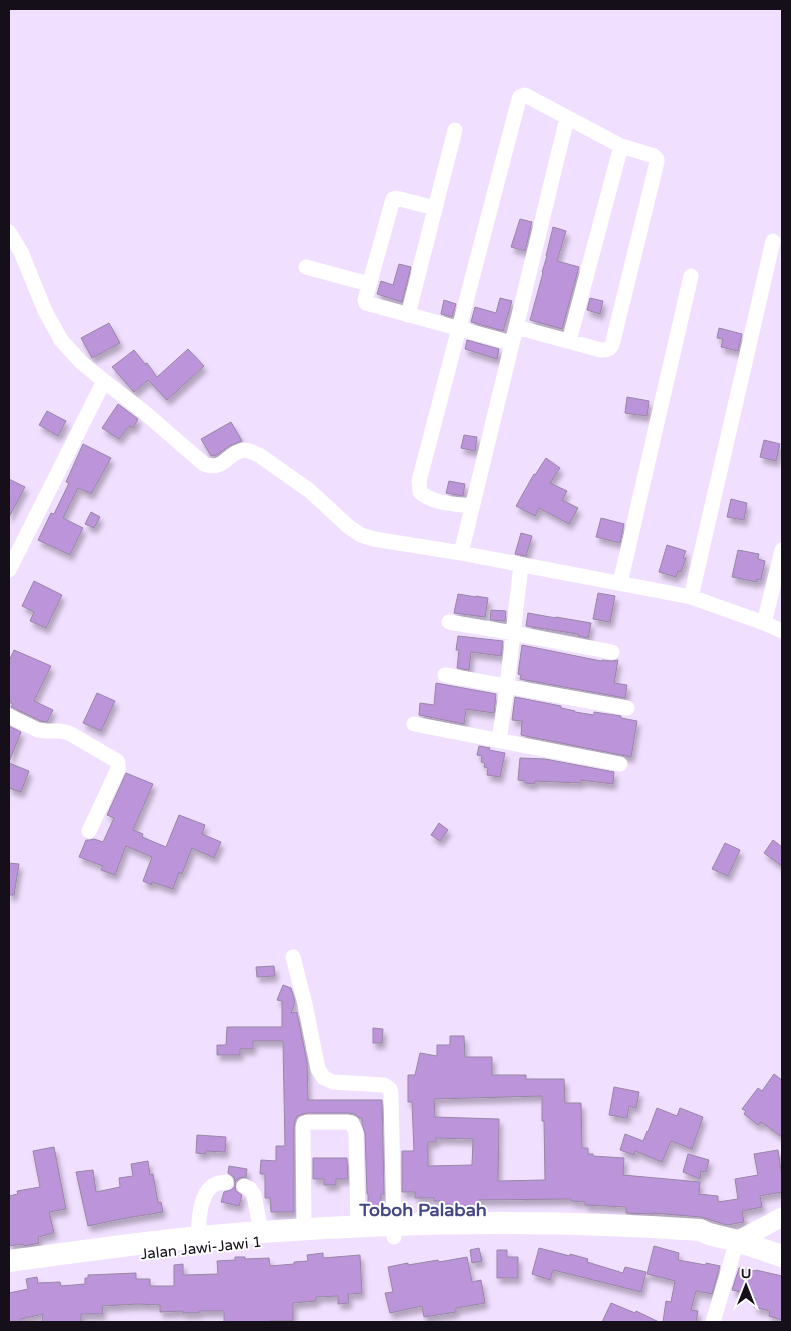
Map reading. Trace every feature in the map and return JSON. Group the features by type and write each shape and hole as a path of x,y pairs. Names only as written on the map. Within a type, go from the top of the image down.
{"highway":[{"path":"9,1268 261,1232 358,1226 393,1231 547,1235 699,1238 709,1234 782,1256"},
{"name":"Jalan Jawi-Jawi 1","path":"199,1242 272,1241 393,1231"}],"main road":[{"path":"737,1241 782,1221"}],"street":[{"path":"472,506 426,498 420,492 419,480 518,99 522,96 528,96 621,146 654,156 657,162 610,348 601,350 516,327"},
{"path":"461,553 567,118"},
{"path":"408,315 455,130"},
{"path":"569,342 621,146"},
{"path":"435,208 396,198 393,200 369,284 366,303 512,343"},
{"path":"9,232 21,252 44,311 61,340 81,362 144,412 204,464 211,467 218,466 237,452 244,450 259,455 310,491 361,535 374,539 461,553 691,596 782,631"},
{"path":"691,596 773,241"},
{"path":"306,267 369,284"},
{"path":"620,583 691,276"},
{"path":"9,570 104,381"},
{"path":"764,623 782,550"},
{"path":"499,741 521,565"},
{"path":"450,622 612,652"},
{"path":"445,676 627,708"},
{"path":"9,716 38,730 69,733 117,761 118,769 89,831"},
{"path":"414,724 620,764"},
{"path":"293,956 318,1069 324,1078 334,1082 384,1085 390,1089 393,1231"},
{"path":"304,1229 302,1128 304,1123 307,1122 348,1122 352,1123 354,1127 356,1133 358,1226"},
{"path":"199,1242 200,1217 204,1197 212,1186 226,1182"},
{"path":"244,1186 254,1194 261,1232"},
{"path":"713,1322 737,1241"}],"building":[{"path":"520,219 532,222 525,251 511,247"},
{"path":"553,227 566,231 557,261 579,267 562,329 530,320"},
{"path":"399,264 411,267 402,302 377,294 381,281 393,285"},
{"path":"500,298 512,301 503,331 471,322 475,307 496,313"},
{"path":"590,298 603,301 600,314 587,310"},
{"path":"444,300 456,304 452,317 441,314"},
{"path":"109,323 120,343 92,358 81,338"},
{"path":"719,328 742,334 738,351 721,347 723,339 717,338"},
{"path":"467,340 499,349 497,359 465,349"},
{"path":"188,349 204,366 167,400 148,380 134,392 112,367 134,350 157,377"},
{"path":"627,397 649,401 647,416 625,413"},
{"path":"118,404 138,419 133,428 129,426 119,439 102,428"},
{"path":"47,411 66,421 58,436 39,425"},
{"path":"231,422 242,441 229,446 217,455 211,456 201,439"},
{"path":"464,435 477,437 475,451 461,448"},
{"path":"764,440 780,444 776,461 760,457"},
{"path":"83,444 111,458 91,494 78,488 63,518 83,528 70,555 38,540 51,513 54,514 69,483 66,482"},
{"path":"546,458 560,468 550,483 567,491 562,500 578,508 569,524 539,508 535,516 516,506 534,474"},
{"path":"9,479 25,487 9,517"},
{"path":"449,481 465,484 463,496 446,493"},
{"path":"731,499 747,503 744,520 727,517"},
{"path":"91,512 100,517 94,528 85,524"},
{"path":"601,518 624,524 620,543 596,537"},
{"path":"521,533 532,536 526,556 515,554"},
{"path":"667,545 686,551 683,558 686,558 681,572 678,571 676,577 659,572"},
{"path":"738,550 759,554 758,559 765,561 761,580 757,579 757,582 732,577"},
{"path":"34,581 62,595 46,628 30,621 34,612 22,606"},
{"path":"598,593 615,596 610,622 593,619"},
{"path":"458,594 488,598 485,617 454,613"},
{"path":"491,610 506,611 505,621 490,620"},
{"path":"528,613 591,623 588,638 578,636 578,634 526,626"},
{"path":"458,636 503,641 501,656 471,652 469,670 457,668 459,650 456,650"},
{"path":"522,645 601,661 618,660 614,683 627,685 625,698 520,679 521,675 518,674"},
{"path":"14,650 51,666 34,701 53,710 47,722 11,707 13,704 9,702 9,661"},
{"path":"436,683 496,694 494,713 466,709 464,724 419,715 420,703 434,705"},
{"path":"97,693 115,701 101,731 83,723"},
{"path":"515,697 561,706 561,708 575,712 594,715 594,712 621,716 621,718 637,721 631,757 521,735 522,721 512,720"},
{"path":"9,726 21,732 9,762"},
{"path":"479,746 505,753 500,777 487,775 488,768 484,767 485,763 481,762 482,756 477,755"},
{"path":"520,758 545,759 614,772 613,784 581,780 581,783 535,781 534,784 525,783 525,781 518,780"},
{"path":"9,763 29,771 21,792 9,788"},
{"path":"126,773 153,784 133,830 143,834 142,837 166,847 179,815 205,825 202,834 221,842 214,858 192,848 182,874 179,872 173,889 152,882 151,885 143,881 152,857 126,846 115,875 101,870 103,866 79,857 86,840 94,839 103,842 114,818 107,815"},
{"path":"439,823 448,830 440,841 431,835"},
{"path":"773,840 782,847 782,866 764,853"},
{"path":"725,843 740,850 728,876 712,869"},
{"path":"9,863 19,864 14,895 9,895"},
{"path":"274,966 275,976 257,977 256,967"},
{"path":"283,985 291,988 295,1002 291,1013 297,1012 307,1062 308,1100 382,1100 384,1194 381,1194 381,1212 368,1213 365,1133 362,1118 348,1113 307,1113 297,1116 294,1127 294,1212 271,1212 270,1198 265,1198 265,1174 260,1174 261,1160 276,1161 276,1146 285,1146 283,1041 253,1041 253,1049 240,1049 240,1055 217,1055 217,1045 226,1045 227,1027 282,1027 282,1001 277,1000"},
{"path":"373,1028 383,1029 382,1043 373,1043"},
{"path":"450,1036 464,1036 465,1057 492,1057 492,1075 526,1075 526,1079 564,1079 565,1103 581,1103 582,1148 588,1148 588,1154 593,1154 593,1156 624,1158 623,1175 700,1182 699,1194 718,1196 718,1202 738,1199 735,1179 758,1175 754,1154 778,1150 782,1192 760,1196 762,1207 742,1211 744,1222 727,1225 701,1217 626,1213 626,1207 585,1205 585,1202 571,1201 571,1199 478,1200 478,1210 468,1210 468,1206 441,1204 441,1201 434,1201 434,1198 415,1198 415,1192 402,1192 402,1151 414,1151 412,1102 408,1102 408,1075 415,1075 420,1053 437,1056 437,1045 450,1045","holes":["542,1096 545,1180 498,1181 499,1119 435,1117 434,1099","436,1138 473,1139 472,1165 428,1166 428,1142 436,1142"]},
{"path":"774,1074 782,1080 782,1137 761,1122 758,1125 744,1114 746,1111 742,1109 758,1088 762,1091"},
{"path":"614,1087 639,1092 636,1108 629,1106 627,1118 609,1115"},
{"path":"657,1108 677,1116 680,1108 703,1117 692,1149 671,1141 662,1162 635,1151 634,1155 620,1150 625,1134 643,1141"},
{"path":"197,1135 226,1137 225,1152 206,1151 205,1154 196,1153"},
{"path":"54,1147 66,1209 49,1212 54,1233 38,1237 39,1243 9,1246 9,1196 18,1194 17,1191 40,1187 33,1151"},
{"path":"688,1154 709,1160 706,1172 701,1171 700,1179 683,1172"},
{"path":"313,1158 347,1158 348,1179 336,1179 336,1185 324,1185 324,1179 313,1179"},
{"path":"148,1161 150,1175 153,1174 158,1203 161,1202 163,1212 88,1226 76,1172 93,1170 96,1192 120,1187 119,1178 133,1176 131,1164"},
{"path":"229,1166 247,1169 246,1177 239,1178 235,1182 234,1177 228,1173"},
{"path":"235,1186 236,1191 242,1195 239,1206 221,1202 224,1192 231,1190"},
{"path":"654,1246 679,1253 678,1260 720,1266 712,1294 696,1291 691,1310 698,1311 696,1322 663,1322 666,1301 671,1302 675,1281 647,1274"},
{"path":"479,1248 482,1261 472,1263 470,1250"},
{"path":"539,1248 588,1259 587,1262 623,1273 625,1267 646,1272 641,1292 553,1270 550,1280 532,1274"},
{"path":"497,1250 507,1250 507,1257 518,1257 518,1278 497,1278"},
{"path":"323,1253 323,1258 360,1255 362,1293 348,1294 349,1303 338,1304 338,1296 316,1297 316,1301 293,1303 293,1321 224,1322 224,1311 199,1311 199,1313 183,1313 183,1311 160,1312 160,1305 138,1304 102,1306 103,1314 81,1314 81,1322 42,1322 43,1314 21,1319 21,1322 9,1322 9,1293 28,1289 26,1279 37,1277 38,1283 60,1282 61,1286 85,1284 85,1278 88,1278 88,1275 136,1273 136,1279 150,1279 150,1286 174,1286 174,1265 183,1264 183,1275 218,1274 217,1261 235,1260 235,1257 245,1257 245,1259 269,1258 270,1266 308,1261 307,1255"},
{"path":"467,1257 472,1282 481,1280 485,1303 456,1308 456,1312 424,1317 422,1306 390,1313 385,1293 393,1292 388,1267"},
{"path":"739,1268 782,1276 782,1320 769,1316 770,1311 754,1307 756,1298 750,1296 750,1294 732,1290"},
{"path":"611,1303 635,1313 636,1311 659,1322 602,1322"}],"district":[{"name":"Toboh Palabah","path":"423,1210"}]}
